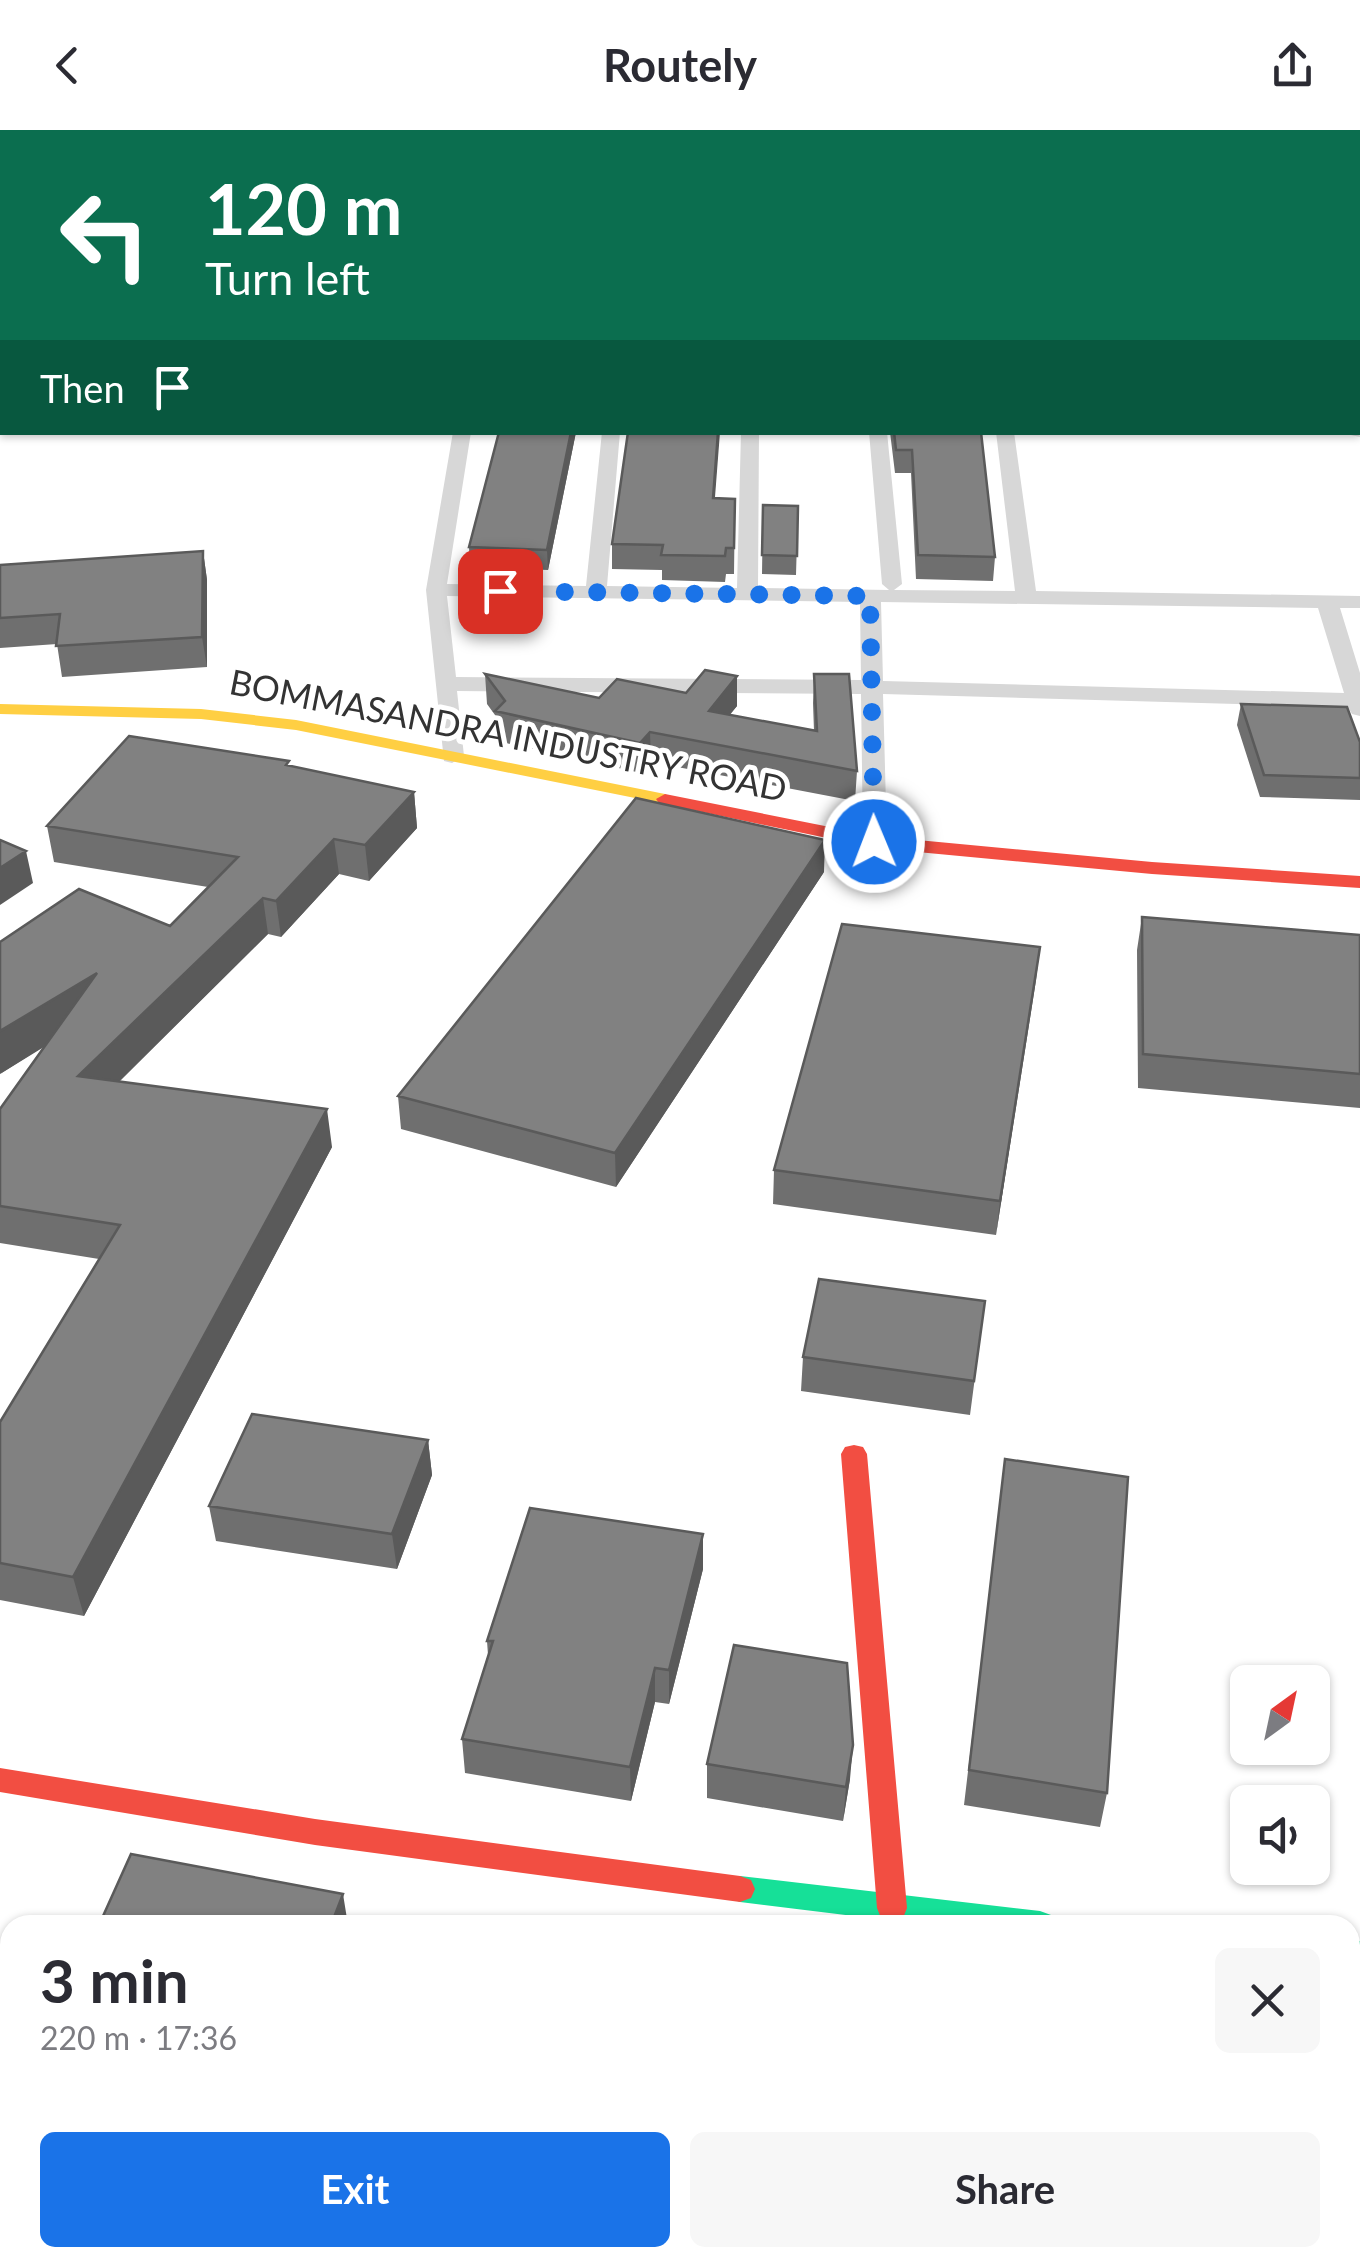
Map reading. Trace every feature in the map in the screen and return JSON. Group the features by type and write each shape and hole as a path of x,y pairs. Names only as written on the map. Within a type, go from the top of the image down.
{"street":[{"path":"452,756 436,590 462,435"},
{"path":"596,592 611,435"},
{"path":"747,594 750,435"},
{"path":"878,435 892,584"},
{"path":"1006,435 1026,596"},
{"path":"436,590 1360,602"},
{"path":"870,596 874,842"},
{"path":"445,684 871,686 1359,705 1327,601"},
{"name":"BOMMASANDRA INDUSTRY ROAD","path":"0,709 201,714 296,725 874,842 1152,868 1360,882"},
{"path":"854,1454 892,1908"},
{"path":"0,1780 334,1834 953,1915"}],"building":[{"path":"498,435 570,435 547,550 469,547"},
{"path":"628,435 718,435 713,498 735,499 734,548 726,548 725,556 661,555 663,545 612,544"},
{"path":"894,435 981,435 995,557 918,555 912,450 896,450"},
{"path":"763,505 798,506 797,556 762,555"},
{"path":"203,551 202,637 56,646 60,614 0,618 0,565"},
{"path":"705,670 737,676 709,711 817,731 814,674 849,674 857,771 650,732 640,743 495,711 505,701 485,674 599,698 617,679 686,693"},
{"path":"1241,704 1347,707 1360,742 1360,778 1264,775"},
{"path":"129,736 289,761 286,765 414,792 365,845 334,839 276,901 263,898 78,1076 327,1109 73,1577 0,1563 0,1422 120,1225 0,1206 0,1109 97,973 0,1031 0,942 79,889 170,926 238,857 47,826"},
{"path":"636,798 825,840 615,1153 398,1096"},
{"path":"0,840 26,851 0,868"},
{"path":"1142,917 1360,935 1360,1074 1143,1054"},
{"path":"842,924 1040,947 1000,1201 774,1170"},
{"path":"819,1279 985,1301 974,1381 803,1357"},
{"path":"252,1414 428,1440 392,1534 209,1506"},
{"path":"1005,1459 1128,1477 1107,1793 969,1770"},
{"path":"530,1508 703,1534 669,1670 655,1668 630,1767 462,1739 493,1641 487,1641"},
{"path":"734,1645 847,1663 853,1745 846,1787 707,1764"},
{"path":"131,1854 343,1894 335,1915 104,1915"}],"traffic: fast":[{"path":"740,1889 957,1915"}],"traffic: slow":[{"path":"0,709 201,714 296,725 665,799"}],"traffic: jam":[{"path":"665,799 875,842 1152,868 1360,882"},
{"path":"854,1454 892,1908"},
{"path":"0,1780 315,1832 740,1889"}],"route":[{"path":"500,591 870,596 874,842"}]}
